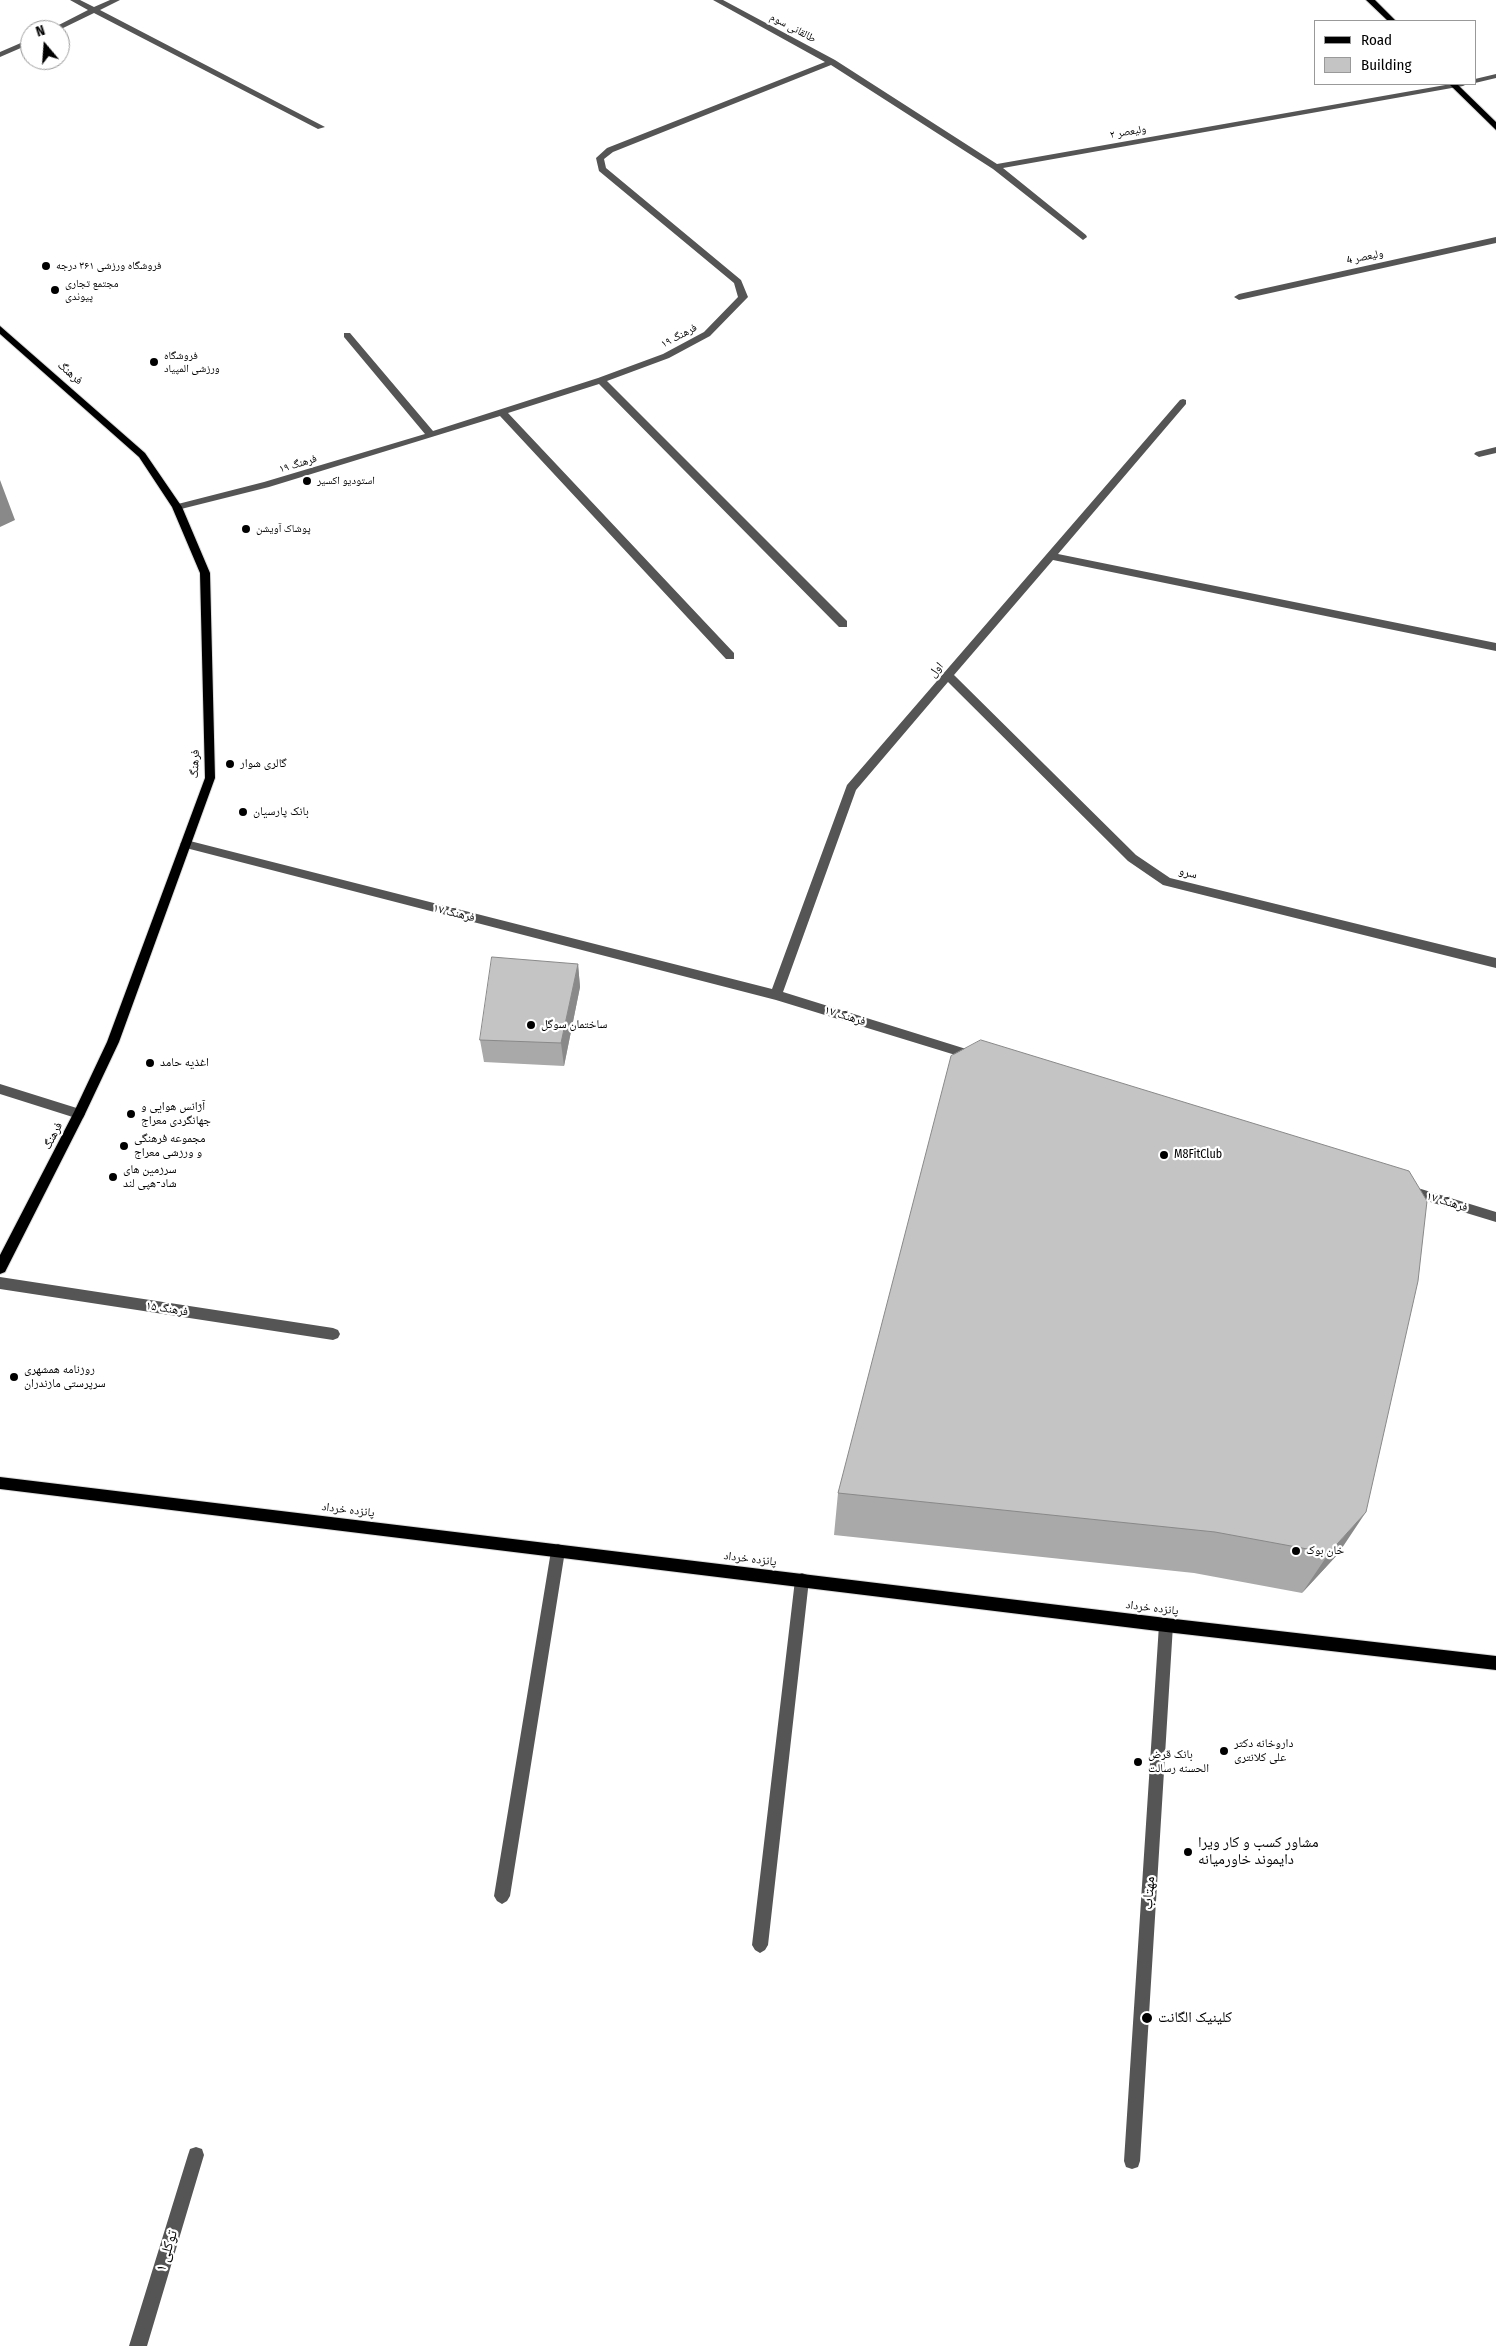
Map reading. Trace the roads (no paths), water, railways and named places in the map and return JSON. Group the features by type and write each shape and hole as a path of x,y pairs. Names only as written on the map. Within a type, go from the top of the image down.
{"main road":[{"path":"1370,0 1391,20"},
{"path":"1458,85 1496,127"},
{"name":"فرهنگ","path":"0,329 142,455 178,506 205,573 210,778 112,1042 79,1114 0,1268"},
{"name":"پانزده خرداد","path":"0,1483 1166,1625 1496,1663"}],"street":[{"path":"74,0 321,127"},
{"path":"70,22 116,0"},
{"name":"طالقانی سوم","path":"717,0 832,62"},
{"path":"0,55 20,46"},
{"path":"832,62 996,167 1083,237"},
{"name":"فرهنگ ۱۹","path":"178,506 266,485 431,435 601,380 666,356 707,334 742,297 738,282 602,168 600,158 610,150 832,62"},
{"path":"1476,81 1496,76"},
{"name":"ولیعصر ٢","path":"996,167 1451,85"},
{"name":"ولیعصر 4","path":"1239,297 1496,240"},
{"path":"347,335 431,435"},
{"path":"601,380 843,624"},
{"name":"اول","path":"776,995 852,788 1183,402"},
{"path":"502,412 730,656"},
{"path":"1479,454 1496,450"},
{"path":"1051,556 1496,647"},
{"name":"سرو","path":"948,675 1132,858 1167,882 1496,963"},
{"name":"فرهنگ ۱۷","path":"186,844 776,995 984,1059"},
{"path":"0,1090 79,1114"},
{"name":"فرهنگ ۱۷","path":"1392,1185 1496,1217"},
{"name":"فرهنگ ۱۵","path":"0,1283 333,1334"},
{"path":"502,1896 558,1551"},
{"path":"760,1945 802,1580"},
{"name":"مهتاب","path":"1132,2162 1166,1625"},
{"name":"توکلی ۱","path":"138,2346 196,2155"}],"place":[{"name":"فروشگاه ورزشی ۳۶۱ درجه","path":"46,266"},
{"name":"مجتمع تجاری پیوندی","path":"55,290"},
{"name":"فروشگاه ورزشی المپیاد","path":"154,362"},
{"name":"استودیو اکسیر","path":"307,481"},
{"name":"پوشاک آویشن","path":"246,529"},
{"name":"گالری شوار","path":"230,764"},
{"name":"بانک پارسیان","path":"243,812"},
{"name":"ساختمان سوگل","path":"531,1025"},
{"name":"اغذیه حامد","path":"150,1063"},
{"name":"آژانس هوایی و جهانگردی معراج","path":"131,1114"},
{"name":"مجموعه فرهنگی و ورزشی معراج","path":"124,1146"},
{"name":"M8FitClub","path":"1164,1155"},
{"name":"سرزمین های شاد-هپی لند","path":"113,1177"},
{"name":"روزنامه همشهری سرپرستی مازندران","path":"14,1377"},
{"name":"خان بوک","path":"1296,1551"},
{"name":"داروخانه دکتر علی کلانتری","path":"1224,1751"},
{"name":"بانک قرض الحسنه رسالت","path":"1138,1762"},
{"name":"مشاور کسب و کار ویرا دایموند خاورمیانه","path":"1188,1852"},
{"name":"کلینیک الگانت","path":"1147,2018"}]}
